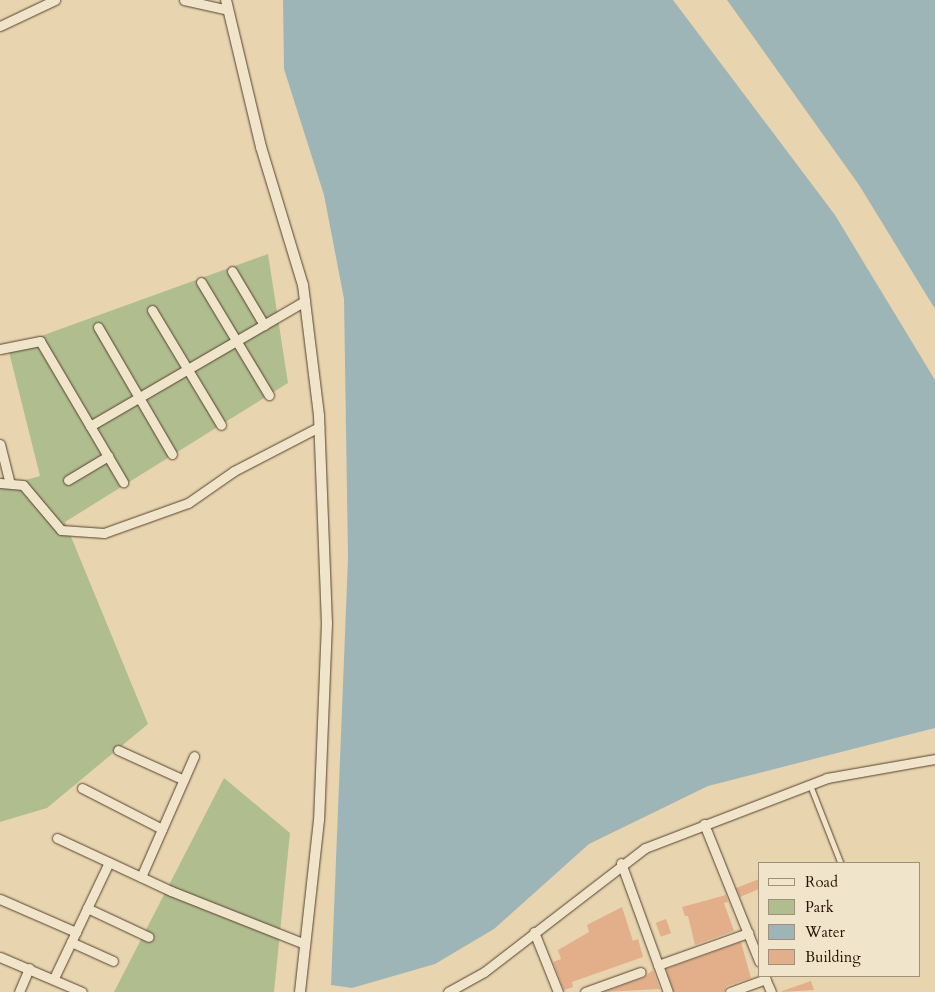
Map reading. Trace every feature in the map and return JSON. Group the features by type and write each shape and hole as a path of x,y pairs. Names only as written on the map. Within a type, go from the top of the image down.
{"street":[{"path":"0,26 55,0"},
{"path":"184,0 227,5 261,147 290,235 305,301 319,427 327,623 319,820 300,992"},
{"path":"232,271 264,325"},
{"path":"201,282 269,395"},
{"path":"90,426 305,301"},
{"path":"152,310 221,425"},
{"path":"98,327 172,454"},
{"path":"0,348 40,341 123,482"},
{"path":"0,444 4,482 23,485 61,530 104,533 188,503 234,470 319,427"},
{"path":"68,480 108,456"},
{"path":"118,750 184,780"},
{"path":"141,877 194,756"},
{"path":"448,992 484,972 621,863 645,848 810,784 866,769 935,759"},
{"path":"82,788 162,829"},
{"path":"704,824 758,958"},
{"path":"58,838 141,877 305,944"},
{"path":"54,978 109,862"},
{"path":"621,863 668,992"},
{"path":"0,899 76,932"},
{"path":"87,908 149,937"},
{"path":"534,932 558,992"},
{"path":"658,965 748,933"},
{"path":"71,942 113,961"},
{"path":"0,956 54,978 82,992"},
{"path":"18,992 29,968"},
{"path":"585,992 641,972"},
{"path":"730,992 765,977 771,992"}],"lane":[{"path":"810,784 841,862"}],"green space":[{"path":"268,254 288,383 65,522 148,724 47,808 0,822 0,487 40,476 8,348"},
{"path":"224,778 290,833 274,992 114,992"}],"water":[{"path":"283,0 673,0 835,215 935,380 935,728 708,786 589,844 494,929 435,964 352,988 331,985 348,558 344,299 324,195 284,69"},
{"path":"727,0 935,0 935,309 859,185"}],"building":[{"path":"758,879 758,889 740,897 736,888"},
{"path":"726,895 728,902 724,903 734,931 695,945 688,916 685,916 682,907"},
{"path":"622,907 633,941 638,939 643,957 572,982 573,987 564,990 553,962 561,959 558,950 589,932 587,925"},
{"path":"666,919 671,933 661,937 656,923"},
{"path":"741,942 751,978 727,986 724,992 674,992 666,969"},
{"path":"653,970 660,989 604,992 643,978"},
{"path":"811,981 814,990 782,992 782,991"}]}
